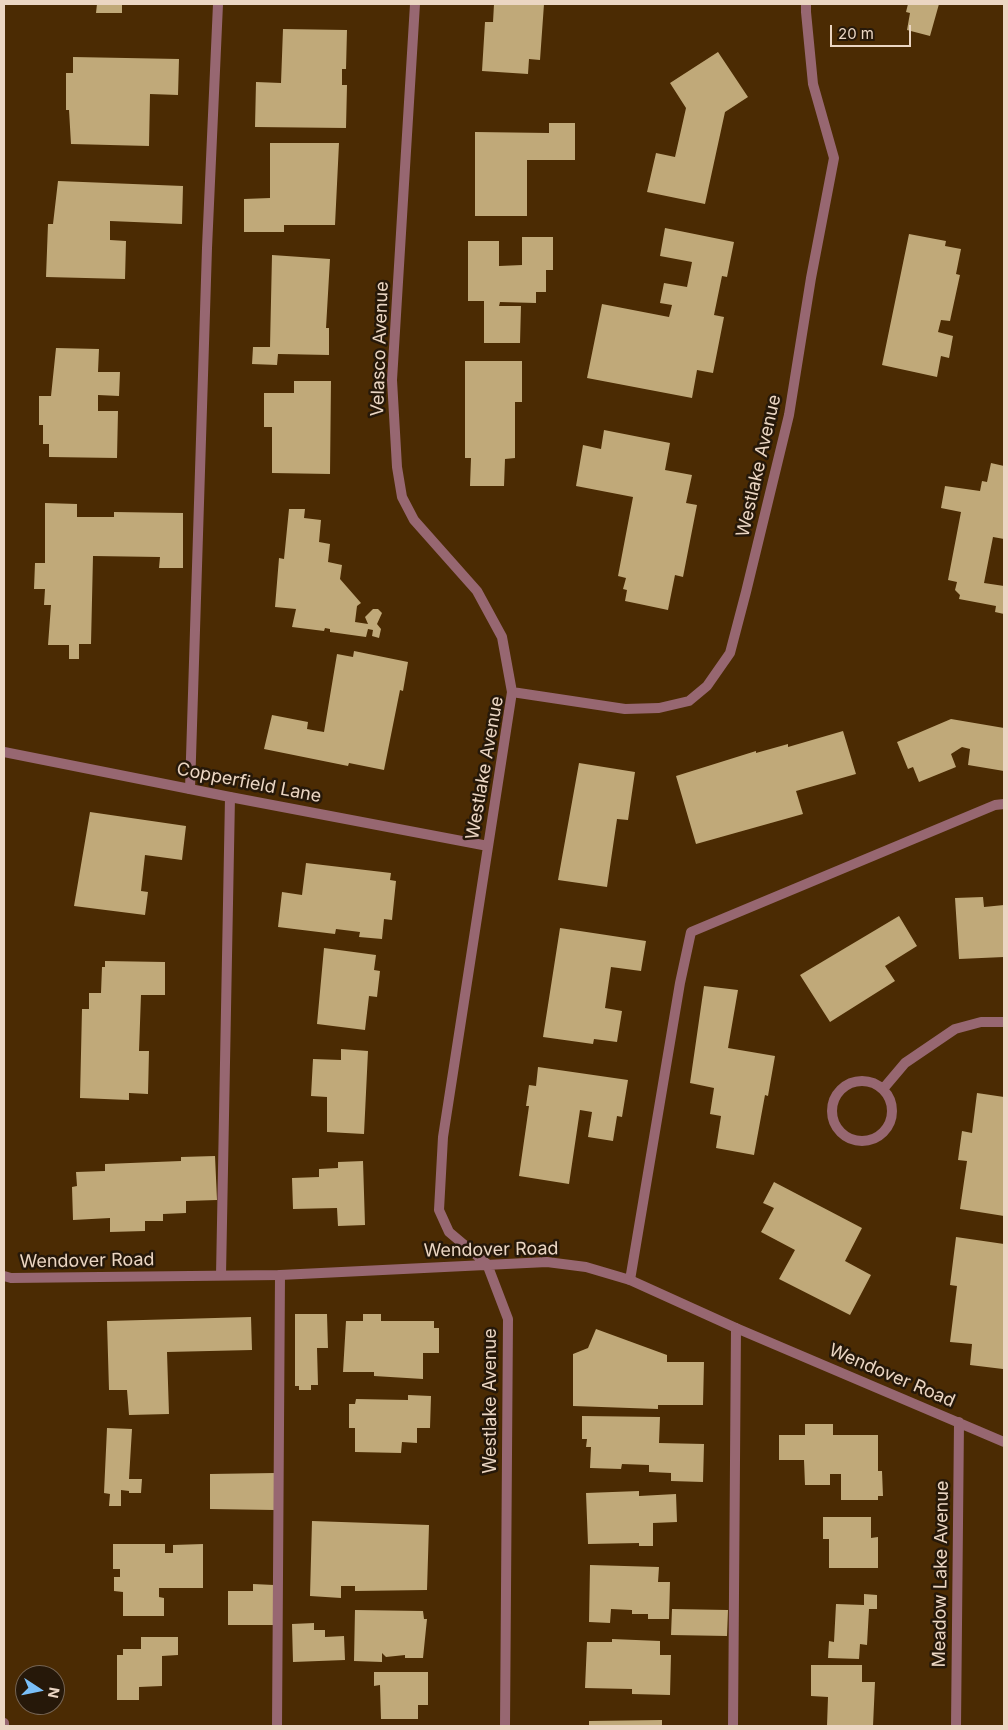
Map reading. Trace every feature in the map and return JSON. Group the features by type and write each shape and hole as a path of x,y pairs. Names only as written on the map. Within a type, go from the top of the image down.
{"street":[{"path":"190,789 207,257 218,4"},
{"name":"Velasco Avenue","path":"416,4 392,380 397,467 402,497 414,520 477,591 502,637 512,692"},
{"name":"Westlake Avenue","path":"505,1726 508,1319 487,1264 449,1232 438,1210 443,1137 512,692 626,709 659,708 689,701 708,686 730,653 789,415 811,278 834,158 812,84 806,4"},
{"name":"Copperfield Lane","path":"4,752 488,846"},
{"path":"221,1275 230,797"},
{"path":"630,1280 680,983 691,932 996,805 1004,804"},
{"path":"883,1089 905,1063 955,1029 980,1022 1004,1022"},
{"path":"859,1080 872,1082 883,1089 890,1100 892,1112 890,1125 882,1135 871,1141 858,1142 846,1138 836,1129 832,1117 832,1104 837,1092 847,1084 859,1080"},
{"name":"Wendover Road","path":"4,1276 11,1278 280,1275 547,1262 586,1267 630,1280 736,1328 1004,1442"},
{"path":"277,1726 280,1275"},
{"path":"733,1726 736,1328"},
{"name":"Meadow Lake Avenue","path":"956,1726 959,1422"}],"building":[{"path":"97,4 122,4 122,13 96,13"},
{"path":"494,4 544,4 540,60 529,59 528,74 482,71 485,22 493,22"},
{"path":"908,4 939,4 930,36 907,30 910,13 906,12"},
{"path":"283,29 347,30 346,69 342,69 342,85 347,85 346,128 255,127 256,82 281,83"},
{"path":"718,52 748,97 725,112 705,204 647,192 656,153 675,157 686,108 670,83"},
{"path":"73,57 179,59 178,95 150,94 149,146 71,144 69,110 66,110 66,73 73,73"},
{"path":"549,123 575,123 575,160 527,160 527,216 475,216 475,132 549,133"},
{"path":"270,143 339,143 335,225 284,225 284,232 244,232 244,199 270,198"},
{"path":"58,181 183,186 182,224 110,221 110,240 126,241 125,279 46,277 48,224 53,224"},
{"path":"665,228 734,242 727,277 722,276 714,315 724,317 713,373 697,370 692,398 587,378 602,304 669,317 672,305 660,303 664,283 687,287 692,262 660,256"},
{"path":"909,234 946,241 945,246 961,249 956,274 960,275 950,321 941,320 938,332 953,336 949,358 941,356 937,377 882,365"},
{"path":"522,237 553,237 553,270 546,270 546,292 536,292 536,303 500,302 499,306 521,306 520,343 484,343 484,301 468,301 468,241 499,241 499,266 522,265"},
{"path":"272,255 330,259 326,328 329,328 329,355 278,354 277,365 252,364 253,347 270,347"},
{"path":"56,348 99,349 98,372 120,372 119,396 98,395 98,411 118,411 117,458 49,457 49,444 43,444 43,425 39,425 39,396 51,396"},
{"path":"465,361 522,361 522,402 515,402 515,458 505,459 504,486 470,486 471,458 465,458"},
{"path":"294,381 331,381 330,474 272,473 272,427 264,427 264,393 294,393"},
{"path":"604,430 670,443 665,470 692,475 686,503 697,505 683,577 675,575 668,610 625,601 627,590 623,589 626,578 618,576 633,497 576,486 583,445 601,449"},
{"path":"991,463 1004,466 1004,539 993,537 984,583 1004,586 1004,614 995,612 996,606 959,599 960,595 955,590 957,582 948,580 961,512 941,508 945,486 980,491 982,481 987,482"},
{"path":"45,503 77,504 77,517 114,517 114,512 183,513 183,568 159,568 160,557 93,556 91,644 79,644 79,659 69,659 69,645 48,645 51,605 44,605 45,589 34,589 35,563 45,563"},
{"path":"289,509 305,509 304,518 321,520 319,542 330,544 328,562 342,565 340,579 361,603 357,606 355,622 368,624 365,617 373,609 378,609 382,613 377,624 381,629 379,638 372,636 373,630 368,629 366,637 330,632 330,629 325,628 324,631 292,627 296,609 275,607 279,558 284,559"},
{"path":"354,651 408,662 403,691 400,690 384,770 349,763 348,766 264,749 272,715 308,722 307,729 324,732 337,654 353,657"},
{"path":"951,719 1004,728 1004,771 968,765 970,749 962,747 951,754 956,767 919,782 913,767 908,769 897,742"},
{"path":"843,731 856,774 796,791 803,814 696,844 676,776 756,751 756,753 788,744 788,747"},
{"path":"579,763 635,772 628,820 617,819 607,887 558,880"},
{"path":"90,812 186,826 182,860 145,855 141,891 148,892 145,915 74,906"},
{"path":"306,863 391,873 390,880 396,881 392,920 384,919 382,939 359,937 360,932 336,929 335,934 278,927 282,892 302,895"},
{"path":"983,897 984,907 1004,905 1004,957 959,959 955,898"},
{"path":"899,916 917,946 885,966 895,981 830,1022 800,975"},
{"path":"560,928 646,941 641,971 611,967 605,1008 622,1011 617,1042 594,1039 593,1044 543,1037"},
{"path":"324,948 376,955 374,970 380,971 377,997 369,996 365,1030 317,1024"},
{"path":"105,961 165,962 165,995 141,995 139,1051 149,1051 148,1094 129,1093 129,1100 80,1098 82,1009 89,1009 89,993 101,993 102,967 105,967"},
{"path":"704,986 738,990 728,1048 775,1056 768,1096 765,1095 754,1155 716,1148 721,1116 710,1114 714,1088 690,1083"},
{"path":"341,1049 368,1051 364,1134 327,1132 327,1097 311,1096 313,1059 341,1060"},
{"path":"538,1067 628,1080 622,1117 617,1116 613,1141 588,1137 592,1112 580,1110 569,1184 519,1176 529,1106 526,1106 529,1085 536,1086"},
{"path":"977,1093 1004,1097 1004,1216 960,1209 967,1161 958,1160 962,1131 972,1133"},
{"path":"215,1156 217,1200 186,1201 186,1213 163,1214 163,1221 145,1221 145,1231 110,1232 110,1218 73,1220 72,1187 77,1186 76,1172 105,1171 105,1164 181,1161 181,1157"},
{"path":"363,1161 365,1225 338,1226 337,1208 293,1209 292,1178 319,1177 319,1169 338,1168 338,1162"},
{"path":"774,1182 862,1228 845,1261 871,1275 850,1315 779,1279 795,1250 761,1232 774,1208 763,1203"},
{"path":"956,1237 1004,1244 1003,1369 970,1365 972,1344 950,1342 957,1286 950,1285"},
{"path":"295,1314 327,1314 328,1348 317,1348 318,1385 311,1385 311,1390 299,1390 299,1386 295,1386"},
{"path":"363,1314 381,1314 381,1321 434,1321 434,1328 439,1328 439,1353 423,1353 423,1379 374,1376 374,1372 343,1372 346,1321 363,1321"},
{"path":"251,1317 252,1350 167,1352 169,1414 129,1415 127,1390 109,1390 107,1321"},
{"path":"596,1329 667,1355 667,1362 704,1362 703,1405 658,1405 658,1409 573,1406 573,1354 588,1348"},
{"path":"408,1395 431,1396 430,1428 417,1428 417,1443 402,1442 401,1453 355,1452 355,1428 349,1428 349,1404 355,1404 356,1399 408,1400"},
{"path":"582,1416 660,1417 659,1443 704,1444 703,1482 671,1481 671,1473 649,1472 649,1465 622,1464 621,1469 590,1468 591,1447 586,1447 587,1439 582,1439"},
{"path":"805,1424 833,1424 833,1435 878,1435 878,1471 882,1471 883,1496 878,1496 878,1500 841,1500 841,1474 830,1474 830,1485 805,1485 804,1460 779,1460 779,1435 805,1435"},
{"path":"107,1428 132,1429 129,1479 142,1479 141,1493 129,1493 129,1491 121,1490 121,1506 109,1506 110,1494 104,1493"},
{"path":"275,1473 275,1510 210,1509 210,1474"},
{"path":"639,1491 639,1496 676,1494 677,1522 653,1523 653,1546 639,1546 639,1543 588,1544 586,1493"},
{"path":"823,1517 871,1517 871,1538 878,1537 878,1568 829,1568 829,1539 823,1539"},
{"path":"312,1521 429,1525 427,1590 355,1591 355,1586 341,1586 341,1598 310,1596"},
{"path":"113,1544 165,1544 165,1553 173,1553 173,1545 203,1544 203,1588 159,1588 159,1597 164,1598 164,1616 123,1616 123,1592 114,1591 114,1577 120,1577 120,1569 113,1569"},
{"path":"590,1565 659,1567 658,1582 670,1582 669,1619 648,1619 648,1614 632,1614 632,1610 611,1609 610,1623 589,1622"},
{"path":"253,1584 274,1585 274,1625 228,1625 228,1591 253,1591"},
{"path":"864,1594 877,1595 877,1609 869,1609 867,1645 860,1644 859,1659 828,1658 829,1641 834,1642 836,1604 864,1605"},
{"path":"672,1609 728,1610 727,1636 671,1635"},
{"path":"355,1610 423,1611 424,1619 427,1619 423,1658 405,1658 405,1655 386,1657 382,1653 382,1662 354,1661"},
{"path":"314,1623 314,1630 325,1630 325,1637 344,1636 345,1660 293,1662 292,1624"},
{"path":"141,1637 178,1637 178,1655 162,1656 162,1686 139,1687 139,1700 117,1700 117,1655 123,1655 123,1649 141,1649"},
{"path":"612,1639 660,1641 660,1655 671,1655 670,1695 632,1694 632,1689 585,1688 587,1642 612,1642"},
{"path":"811,1665 862,1665 862,1682 875,1682 873,1726 827,1726 828,1697 811,1696"},
{"path":"374,1672 428,1672 428,1705 418,1705 418,1719 381,1719 380,1685 374,1686"},
{"path":"662,1720 662,1726 589,1726 589,1721"}]}
